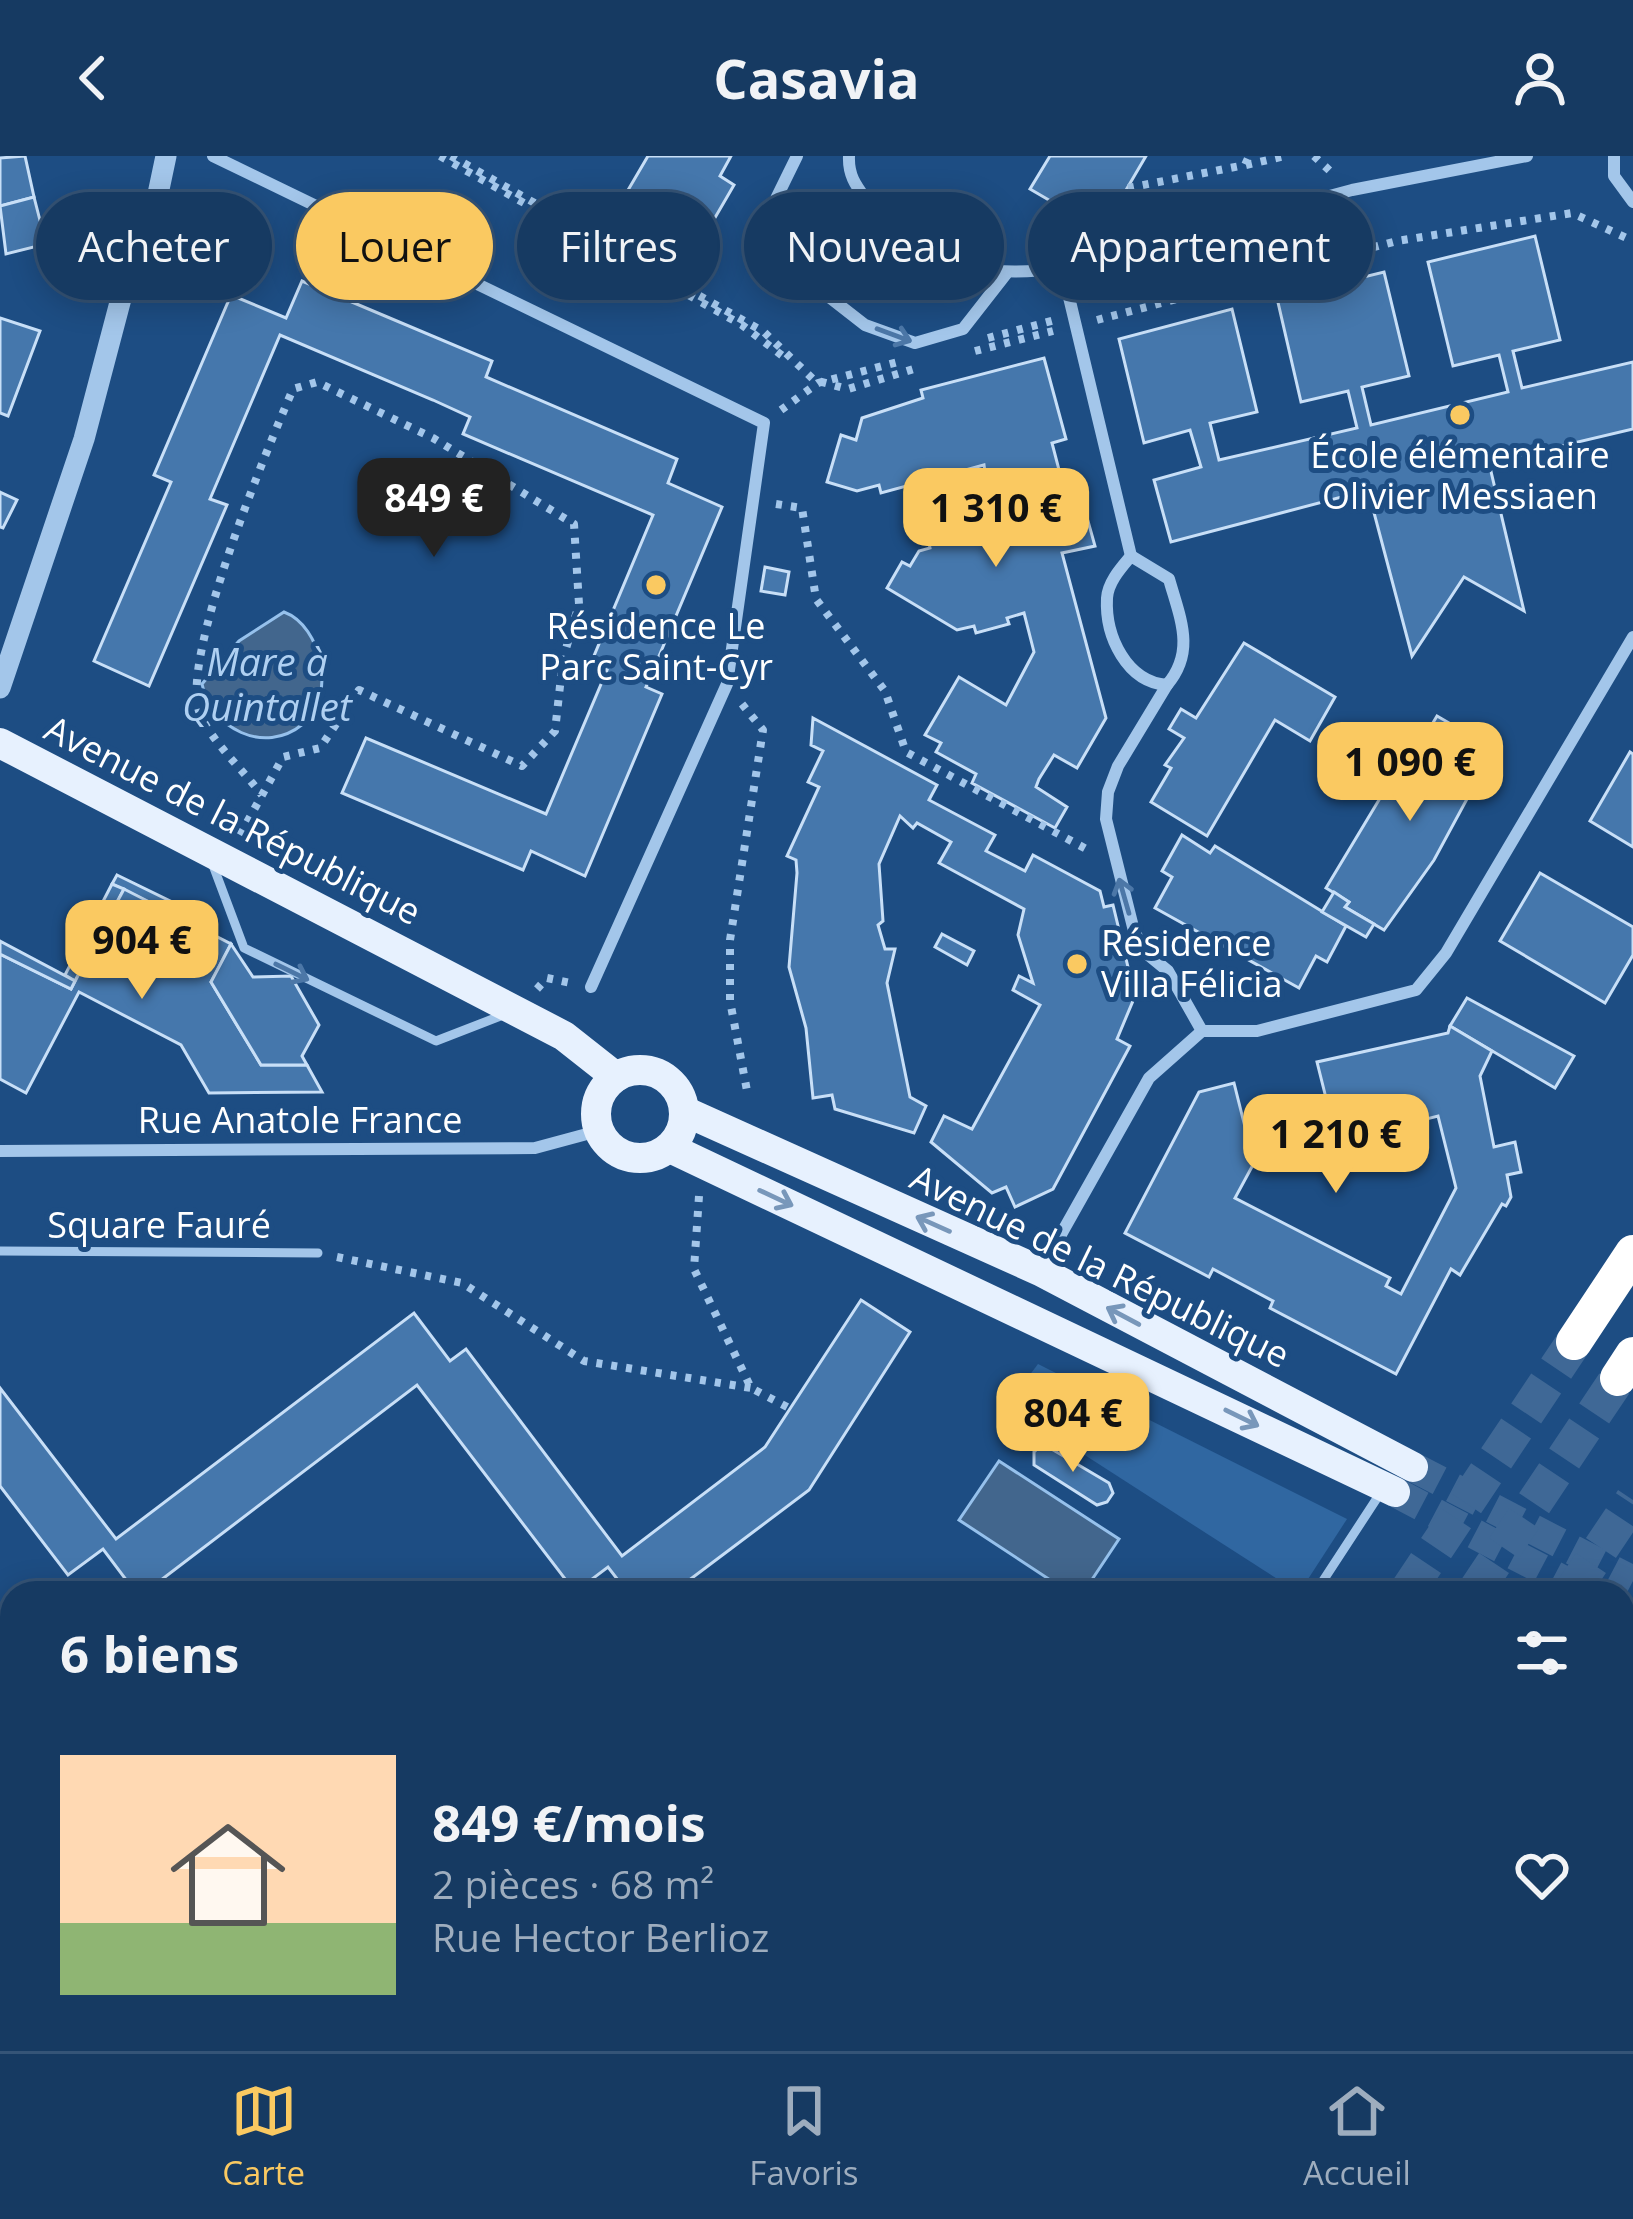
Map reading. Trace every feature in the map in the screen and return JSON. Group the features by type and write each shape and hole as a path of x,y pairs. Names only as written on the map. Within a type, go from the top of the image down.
{"highway":[{"path":"1574,1342 1633,1253"}],"main road":[{"name":"Avenue de la République","path":"0,743 564,1036 616,1077"},
{"path":"645,1070 672,1083 685,1111 679,1138 670,1148 644,1159 629,1158 605,1143 598,1131 597,1101 616,1077 645,1070"},
{"name":"Avenue de la République","path":"685,1111 1040,1271 1397,1482"},
{"name":"Avenue de la République","path":"670,1148 1397,1482"},
{"path":"849,1232 887,1231 988,1275 1040,1271"}],"street":[{"path":"0,688 84,439 123,291 147,246 166,156"},
{"path":"213,156 764,423 727,684 592,986"},
{"path":"797,156 770,211 806,279 866,325 915,343 963,329 1006,274"},
{"path":"850,156 848,174 890,235 963,270 1028,272"},
{"path":"1345,192 1527,156"},
{"path":"1614,156 1614,176 1633,202"},
{"path":"1070,300 1131,556 1168,580 1187,644 1180,670 1108,792 1106,819 1134,932 1146,953 1168,970 1202,1031"},
{"path":"1131,556 1116,573 1107,598 1121,657 1136,676 1167,685"},
{"path":"1040,1271 1150,1078 1202,1031 1257,1031 1416,990 1446,952 1633,637"},
{"name":"Rue Anatole France","path":"0,1151 535,1148 598,1131"}],"lane":[{"path":"207,850 244,948 436,1041 514,1011"},
{"name":"Square Fauré","path":"0,1251 318,1253"},
{"path":"1324,1581 1397,1482"}],"path":[{"path":"440,156 742,325 818,383"},
{"path":"1127,188 1285,156"},
{"path":"250,815 262,794 283,757 320,748 338,728 358,690 522,766 555,731 563,659 579,604 574,524 433,438 317,382 293,389 255,475 194,679 200,714 262,794"},
{"path":"802,508 815,599 885,692 906,752 1115,864"},
{"path":"727,684 763,730 730,940 730,1001 748,1096"},
{"path":"707,1166 695,1210 694,1269 751,1388"},
{"path":"318,1253 462,1283 584,1361 751,1388 789,1408"}],"shaded area":[{"path":"1038,1364 1347,1519 1307,1581 1280,1581 1007,1405"}],"water":[{"name":"Mare à Quintallet","path":"284,612 297,620 316,646 320,697 303,724 288,733 256,737 216,713 202,684 239,641"},
{"path":"999,1461 1119,1539 1091,1581 1052,1581 959,1520"}],"building":[{"path":"25,156 34,197 0,206 0,158"},
{"path":"648,156 731,156 720,176 734,185 720,209 720,192 627,192"},
{"path":"1050,156 1146,156 1125,192 1030,189"},
{"path":"34,197 36,246 6,254 0,206"},
{"path":"1535,236 1560,340 1513,351 1522,388 1633,362 1633,429 1489,463 1524,611 1464,577 1412,656 1368,490 1171,542 1154,480 1201,467 1190,430 1144,443 1119,339 1232,309 1257,412 1210,423 1219,460 1357,428 1348,391 1301,402 1277,300 1373,300 1373,275 1384,272 1409,376 1362,387 1371,425 1508,392 1499,355 1453,366 1428,262"},
{"name":"Résidence Le Parc Saint-Cyr","path":"296,295 296,300 347,300 492,361 486,377 677,459 668,483 722,507 646,687 662,694 585,876 531,851 523,870 342,793 366,738 546,814 607,670 591,663 653,515 463,434 470,417 433,400 280,335 210,499 227,505 149,686 94,661 171,482 154,475 229,300 243,300 286,318"},
{"path":"0,318 40,331 8,416 0,413"},
{"path":"1044,358 1066,439 1052,443 1065,493 1079,489 1095,546 1062,553 1106,718 1077,768 1054,755 1039,779 1036,787 1067,807 1055,828 972,783 976,774 936,752 941,743 925,735 959,677 1006,705 1034,652 1024,613 1007,618 1009,624 976,633 974,626 957,630 887,588 902,562 910,566 919,551 930,548 929,543 1009,527 994,470 985,472 984,465 881,493 879,485 857,491 827,482 841,435 856,440 862,418 923,398 921,390"},
{"path":"0,492 17,500 3,528 0,527"},
{"path":"765,567 789,572 785,595 761,591"},
{"path":"1244,643 1335,697 1310,741 1275,720 1207,836 1151,802 1171,768 1165,765 1184,738 1169,729 1181,709 1196,718"},
{"path":"1437,716 1494,749 1434,860 1384,930 1345,907 1349,902 1326,888 1397,770 1403,773"},
{"name":"Résidence Villa Félicia","path":"813,718 937,785 929,800 995,835 986,851 1025,871 1033,855 1100,891 1104,907 1113,905 1135,996 1117,1039 1130,1046 1053,1189 1015,1207 1006,1187 992,1193 931,1142 944,1116 972,1129 1040,1005 1013,990 1019,976 1033,983 1018,935 1024,909 939,863 951,842 917,823 913,828 900,816 879,864 883,921 878,925 885,949 895,949 887,983 910,1097 926,1106 914,1133 835,1109 832,1095 813,1098 806,1028 789,967 797,873 796,860 787,856 819,787 808,782 823,751 811,745"},
{"path":"1630,752 1633,754 1633,847 1590,821"},
{"path":"1182,835 1210,853 1215,846 1346,926 1327,962 1316,956 1299,988 1155,908 1172,877 1162,871"},
{"path":"1540,873 1633,927 1633,955 1605,1003 1500,941"},
{"path":"117,875 170,901 165,910 112,884"},
{"path":"112,884 124,889 75,981 65,975"},
{"path":"124,889 231,944 211,982 261,1065 307,1065 322,1092 209,1093 181,1045 79,992 26,1093 0,1079 0,954 71,989"},
{"path":"1334,892 1349,902 1345,907 1374,924 1366,937 1322,912"},
{"path":"942,934 974,951 967,965 935,947"},
{"path":"0,941 75,981 71,989 0,954"},
{"path":"231,944 253,977 291,976 319,1025 302,1056 307,1065 261,1065 211,982"},
{"path":"1467,998 1574,1056 1555,1088 1450,1026"},
{"path":"1450,1026 1492,1051 1480,1076 1494,1147 1515,1142 1521,1172 1507,1175 1511,1197 1506,1206 1502,1204 1460,1275 1451,1269 1396,1374 1270,1308 1273,1301 1213,1269 1209,1277 1125,1233 1199,1092 1234,1083 1254,1163 1235,1198 1390,1278 1386,1286 1401,1294 1456,1188 1438,1116 1371,1133 1369,1125 1335,1134 1317,1062 1448,1033"},
{"path":"861,1300 910,1332 809,1490 688,1581 619,1581 608,1567 590,1581 567,1581 417,1385 160,1581 127,1581 103,1549 68,1575 0,1486 0,1388 116,1539 414,1313 450,1361 466,1349 622,1556 765,1447"},
{"path":"1043,1444 1109,1483 1113,1493 1107,1502 1097,1505 1034,1465 1034,1452"}],"tunnel":[{"path":"1414,1581 1574,1342"},
{"path":"1482,1581 1618,1378"},
{"path":"1413,1467 1633,1581"},
{"path":"1395,1492 1564,1581"},
{"path":"1579,1581 1633,1500"}],"place":[{"name":"École élémentaire Olivier Messiaen","path":"1460,415"},
{"name":"Résidence Le Parc Saint-Cyr","path":"656,585"},
{"name":"Résidence Villa Félicia","path":"1077,964"}]}
